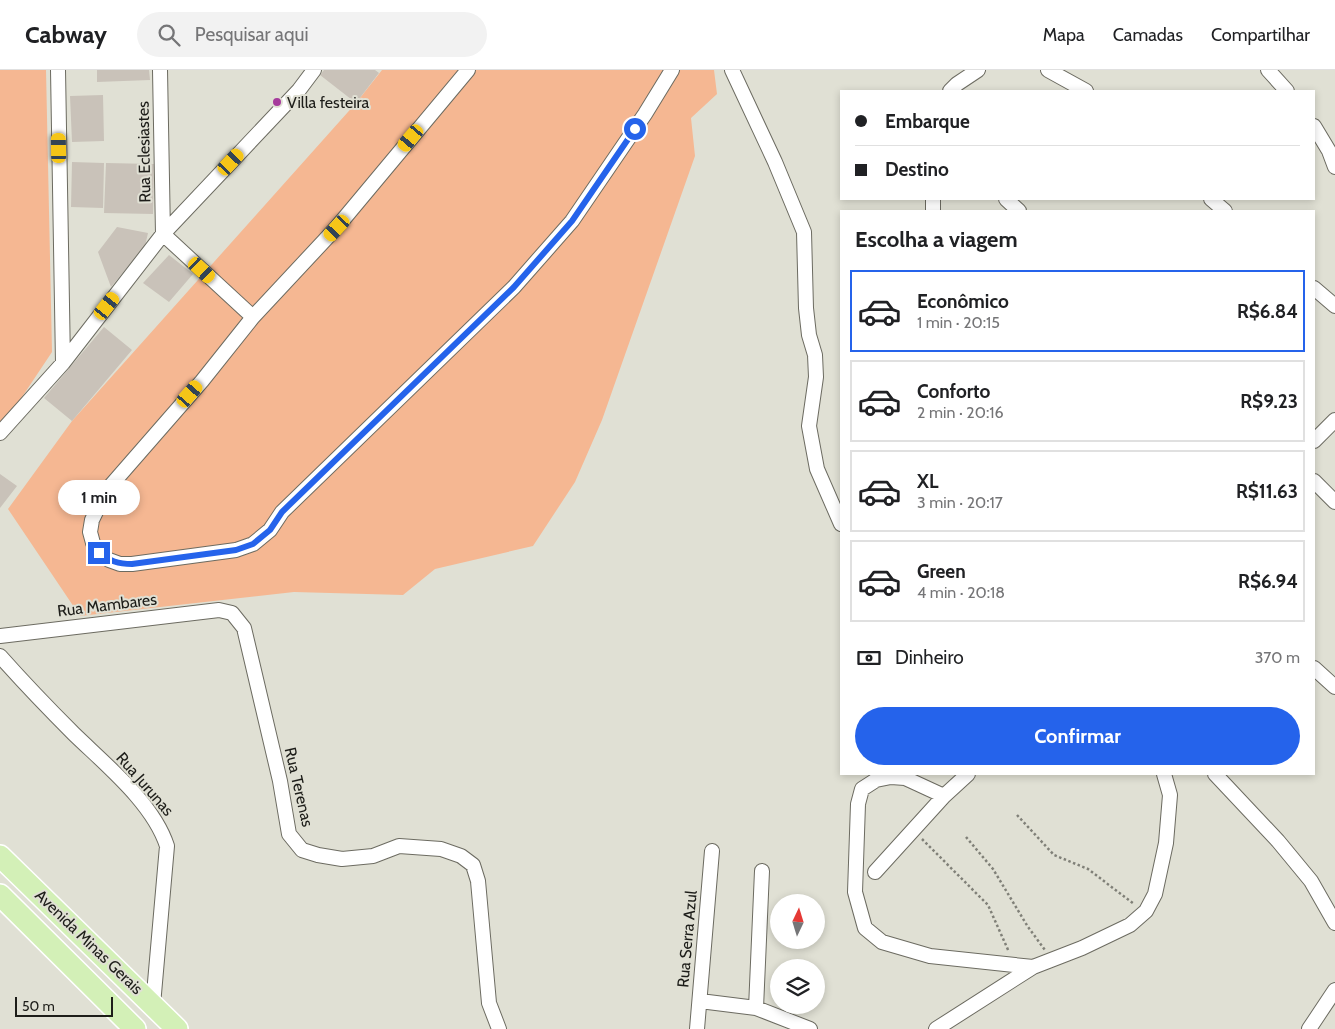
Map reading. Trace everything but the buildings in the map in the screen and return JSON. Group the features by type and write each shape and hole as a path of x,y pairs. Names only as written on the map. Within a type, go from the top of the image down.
{"main road":[{"name":"Avenida Minas Gerais","path":"0,856 178,1029"},
{"name":"Avenida Minas Gerais","path":"0,894 135,1029"}],"street":[{"path":"58,70 63,363"},
{"path":"0,433 63,363 163,234 299,90 314,70"},
{"path":"468,70 337,228 253,318 202,381 106,491 92,520 90,532 93,543 99,553 109,560 120,564 132,564 236,550 253,544 270,530 282,512 521,280 572,221 645,114 672,70"},
{"path":"732,70 775,162 804,232 806,308 809,335 816,355 816,376 809,426 817,469 840,522"},
{"path":"951,90 978,70"},
{"path":"1048,70 1084,90"},
{"path":"1268,70 1286,90"},
{"name":"Rua Eclesiastes","path":"162,72 163,234"},
{"path":"1315,128 1329,151 1335,167"},
{"path":"1007,200 1018,210"},
{"path":"1212,200 1224,210"},
{"path":"163,234 253,318"},
{"path":"1315,289 1335,306"},
{"path":"1315,441 1335,420"},
{"path":"1315,482 1335,502"},
{"name":"Rua Mambares","path":"0,636 218,610"},
{"name":"Rua Terenas","path":"218,610 232,613 244,628 280,781 289,834 302,850 318,856 342,859 373,856 399,846 424,847 448,851 461,856 473,865 478,880 489,1002 499,1029"},
{"name":"Rua Jurunas","path":"0,656 36,696 133,793 162,829 167,846 153,1005"},
{"path":"1315,669 1335,687"},
{"path":"875,872 944,796 967,775"},
{"path":"936,1029 1033,967 1082,948 1130,925 1146,911 1156,894 1166,843 1170,795 1164,775"},
{"path":"1216,775 1278,841 1311,881 1335,923"},
{"path":"944,796 905,778 891,777 876,780 862,789 858,804 855,892 865,928 882,942 930,956 1033,967"},
{"name":"Rua Serra Azul","path":"697,1029 712,851"},
{"path":"756,1008 762,870"},
{"path":"1309,1029 1335,990"},
{"path":"700,1000 756,1008 810,1029"}],"path":[{"path":"1017,815 1054,855 1088,870 1146,911"},
{"path":"913,829 988,905 1016,964"},
{"path":"966,837 993,869 1028,927 1052,960"}],"shaded area":[{"path":"0,70 46,70 52,352 0,430"},
{"path":"382,70 714,70 717,94 691,118 695,156 602,420 575,482 533,546 435,569 403,595 294,592 80,616 8,509 72,421 356,103"}],"place":[{"name":"Villa festeira","path":"277,102"}],"route":[{"path":"99,553 109,560 120,564 132,564 236,550 253,544 270,530 282,512 514,287 572,221 635,129"}]}
